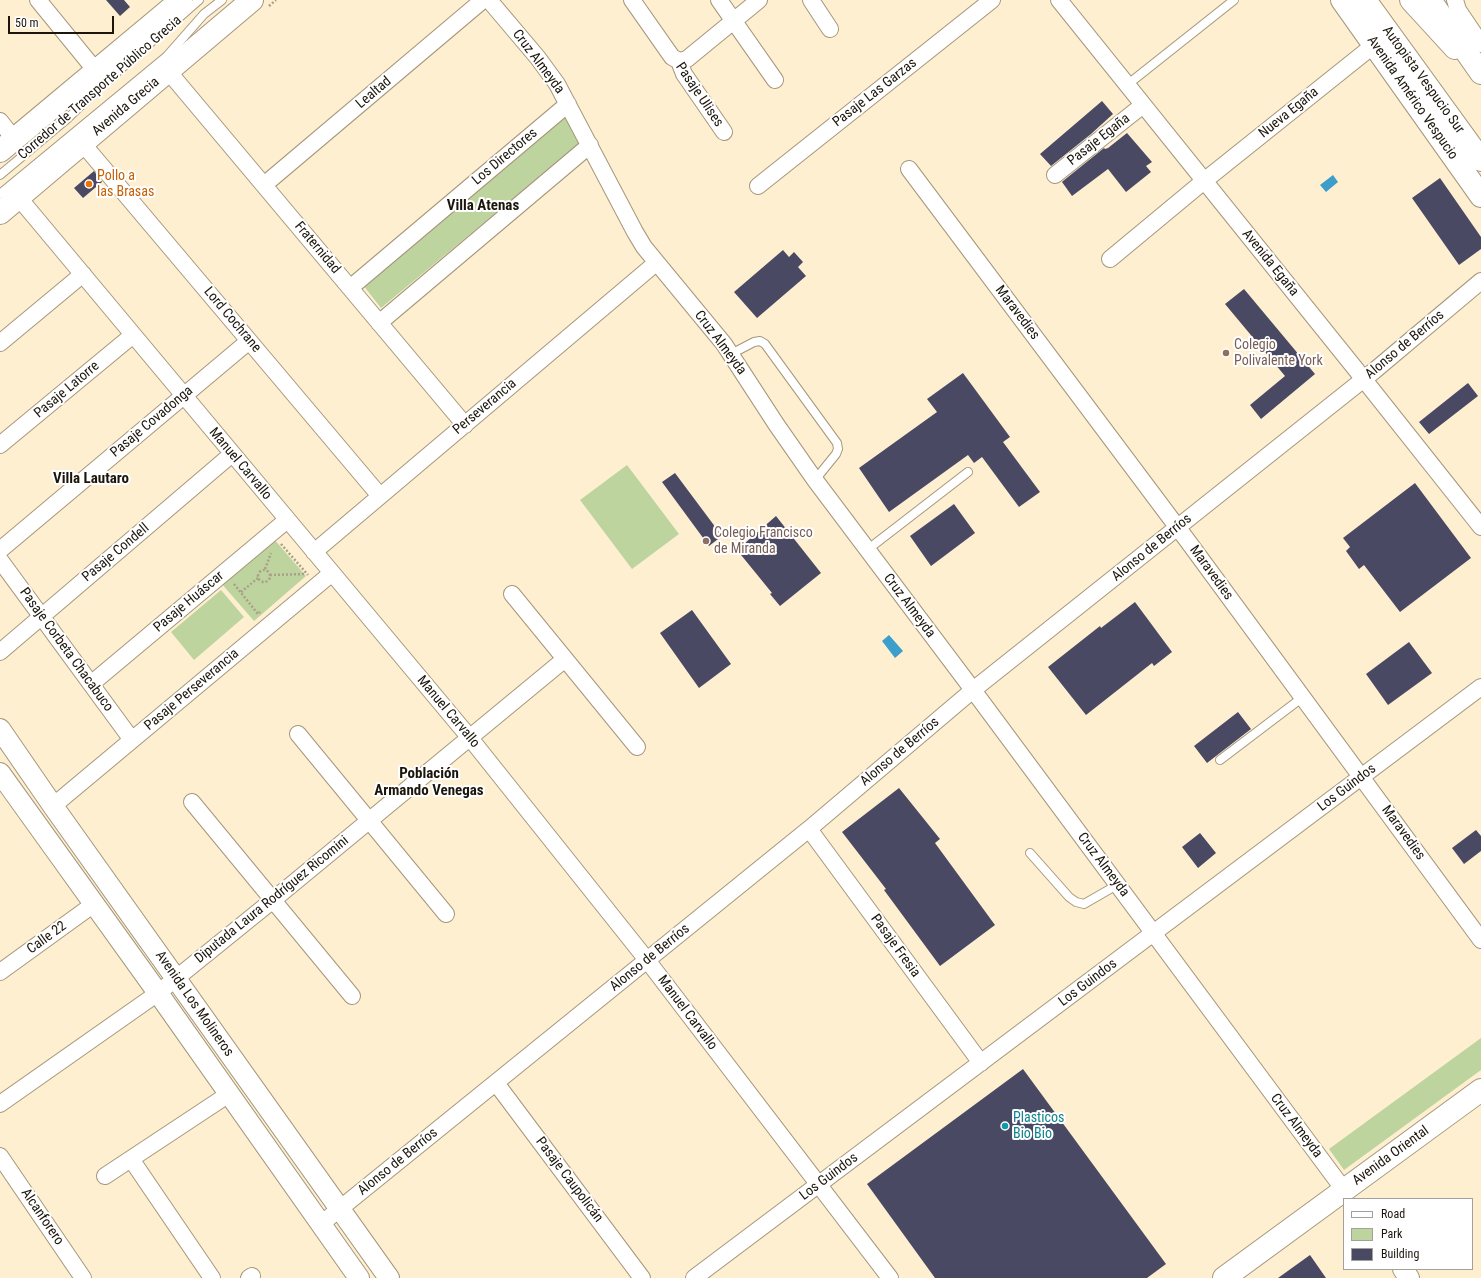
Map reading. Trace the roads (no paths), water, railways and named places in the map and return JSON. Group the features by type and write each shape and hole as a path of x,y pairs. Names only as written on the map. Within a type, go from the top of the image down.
{"main road":[{"name":"Avenida Grecia","path":"0,213 9,196 83,144 252,0"},
{"name":"Avenida Américo Vespucio","path":"1342,0 1481,196"},
{"name":"Autopista Vespucio Sur","path":"1365,0 1481,160"},
{"path":"1411,0 1481,74"},
{"path":"1430,0 1481,74"},
{"path":"7,145 96,71 175,2"},
{"name":"Avenida Oriental","path":"1224,1278 1347,1195 1481,1090"}],"street":[{"path":"38,0 96,71"},
{"name":"Lealtad","path":"264,186 483,0"},
{"name":"Cruz Almeyda","path":"489,0 541,62 557,84 635,232 656,263 731,354 814,480 973,690 1347,1195"},
{"name":"Pasaje Ulises","path":"632,0 672,56 679,61 684,74 724,132"},
{"path":"719,0 775,80"},
{"path":"679,61 687,59 759,0"},
{"path":"811,0 830,29"},
{"name":"Pasaje Las Garzas","path":"758,186 992,0"},
{"name":"Avenida Egaña","path":"1059,0 1481,527"},
{"path":"1455,0 1458,10 1481,44"},
{"name":"Nueva Egaña","path":"1110,259 1204,181 1374,45"},
{"name":"Fraternidad","path":"168,71 465,424"},
{"name":"Los Directores","path":"350,288 568,104"},
{"name":"Pasaje Egaña","path":"1055,175 1143,105"},
{"path":"0,121 7,145"},
{"name":"Lord Cochrane","path":"83,144 380,496"},
{"path":"379,323 590,145"},
{"name":"Maravedies","path":"909,169 1178,528 1481,940"},
{"name":"Manuel Carvallo","path":"9,196 83,274 470,738 647,960 890,1278"},
{"name":"Perseverancia","path":"314,552 656,263"},
{"path":"0,342 83,274"},
{"name":"Alonso de Berríos","path":"321,1224 809,829 973,690 1364,379 1481,281"},
{"name":"Pasaje Latorre","path":"0,445 133,335"},
{"name":"Pasaje Covadonga","path":"0,550 250,341"},
{"name":"Pasaje Condell","path":"0,652 232,454"},
{"name":"Pasaje Huáscar","path":"91,684 287,520"},
{"name":"Pasaje Corbeta Chacabuco","path":"0,560 132,740"},
{"name":"Pasaje Perseverancia","path":"53,806 332,573"},
{"path":"512,594 637,747"},
{"name":"Diputada Laura Rodríguez Ricomini","path":"0,1104 176,979 565,659"},
{"name":"Los Guindos","path":"694,1278 1481,687"},
{"name":"Avenida Los Molineros","path":"0,729 53,806 389,1278"},
{"path":"298,734 446,914"},
{"name":"Avenida Los Molineros","path":"0,773 158,993 359,1278"},
{"path":"192,802 352,996"},
{"name":"Pasaje Fresia","path":"809,829 981,1062"},
{"name":"Calle 22","path":"0,972 94,904"},
{"name":"Pasaje Caupolicán","path":"496,1083 642,1278"},
{"path":"105,1176 229,1094"},
{"name":"Alcanforero","path":"0,1156 83,1278"},
{"path":"131,1158 212,1278"},
{"path":"1403,1270 1409,1278"}],"lane":[{"name":"Corredor de Transporte Público Grecia","path":"0,175 67,119 99,88 200,0"},
{"name":"Corredor de Transporte Público Grecia","path":"9,196 166,56 204,14 222,0"},
{"path":"1127,85 1234,0"},
{"path":"731,354 754,342 760,341 765,344 837,443 838,449 836,454 814,480"},
{"path":"867,550 968,472"},
{"path":"1220,760 1303,697"},
{"path":"1030,853 1069,897 1076,902 1084,904 1117,885"}],"water":[{"path":"1333,175 1338,182 1326,192 1320,185"},
{"path":"889,635 903,651 895,658 882,641"}],"place":[{"name":"Pollo a las Brasas","path":"89,184"},
{"name":"Colegio Polivalente York","path":"1226,353"},
{"name":"Colegio Francisco de Miranda","path":"706,541"},
{"name":"Plasticos Bio Bio","path":"1005,1126"}],"district":[{"name":"Villa Atenas","path":"483,206"},
{"name":"Villa Lautaro","path":"91,479"},
{"name":"Población Armando Venegas","path":"429,782"}]}
